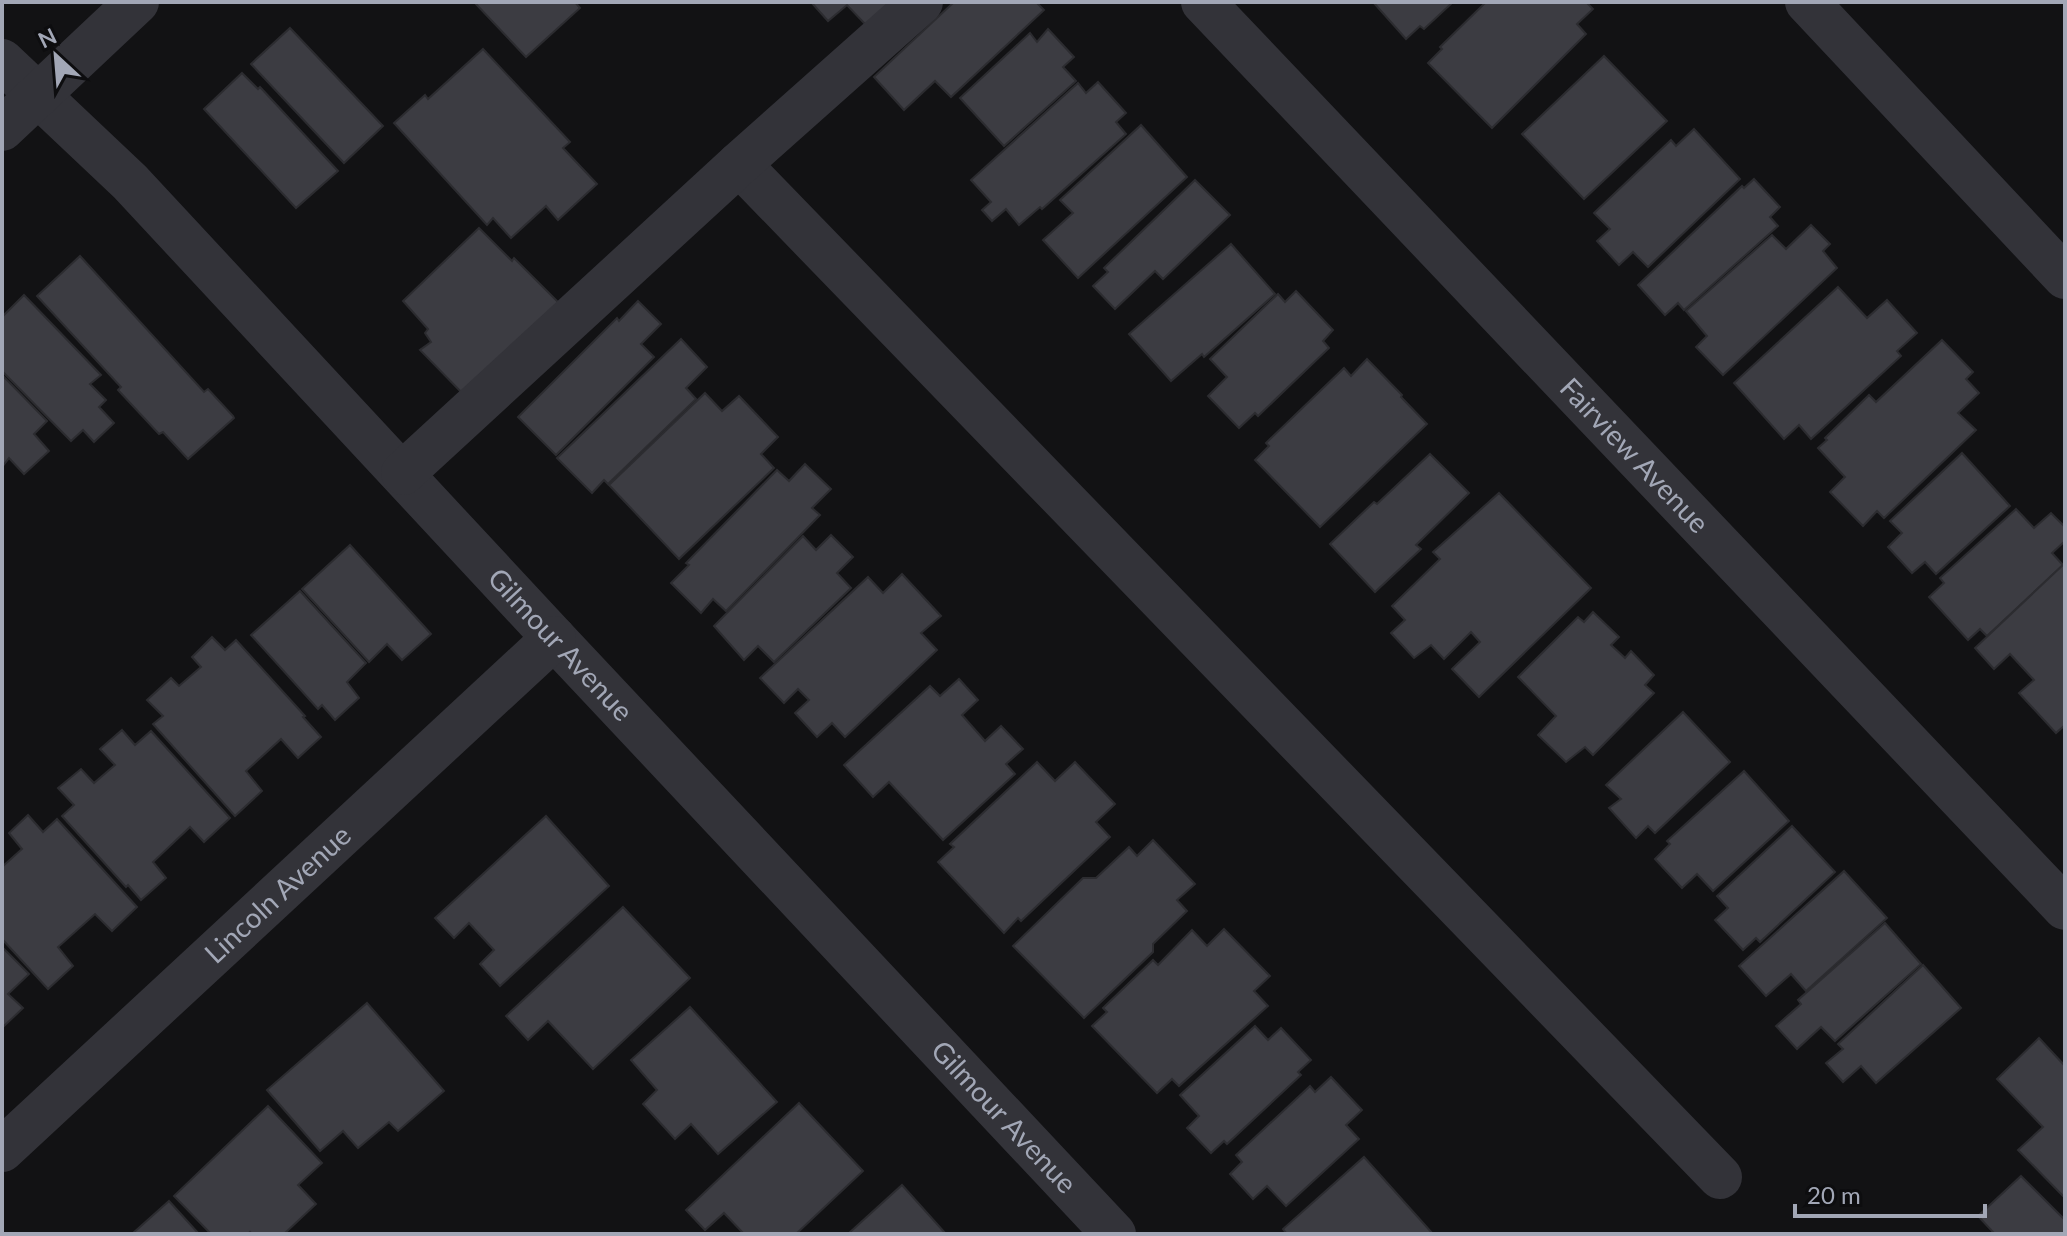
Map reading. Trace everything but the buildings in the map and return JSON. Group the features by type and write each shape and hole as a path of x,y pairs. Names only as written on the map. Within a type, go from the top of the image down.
{"street":[{"path":"2,129 137,2"},
{"path":"403,473 739,164 921,2"},
{"name":"Fairview Avenue","path":"1203,2 2065,908"},
{"path":"1807,2 2065,277"},
{"name":"Gilmour Avenue","path":"2,61 130,182 1114,1234"},
{"path":"739,164 1720,1177"},
{"name":"Lincoln Avenue","path":"2,1150 554,638"}]}
